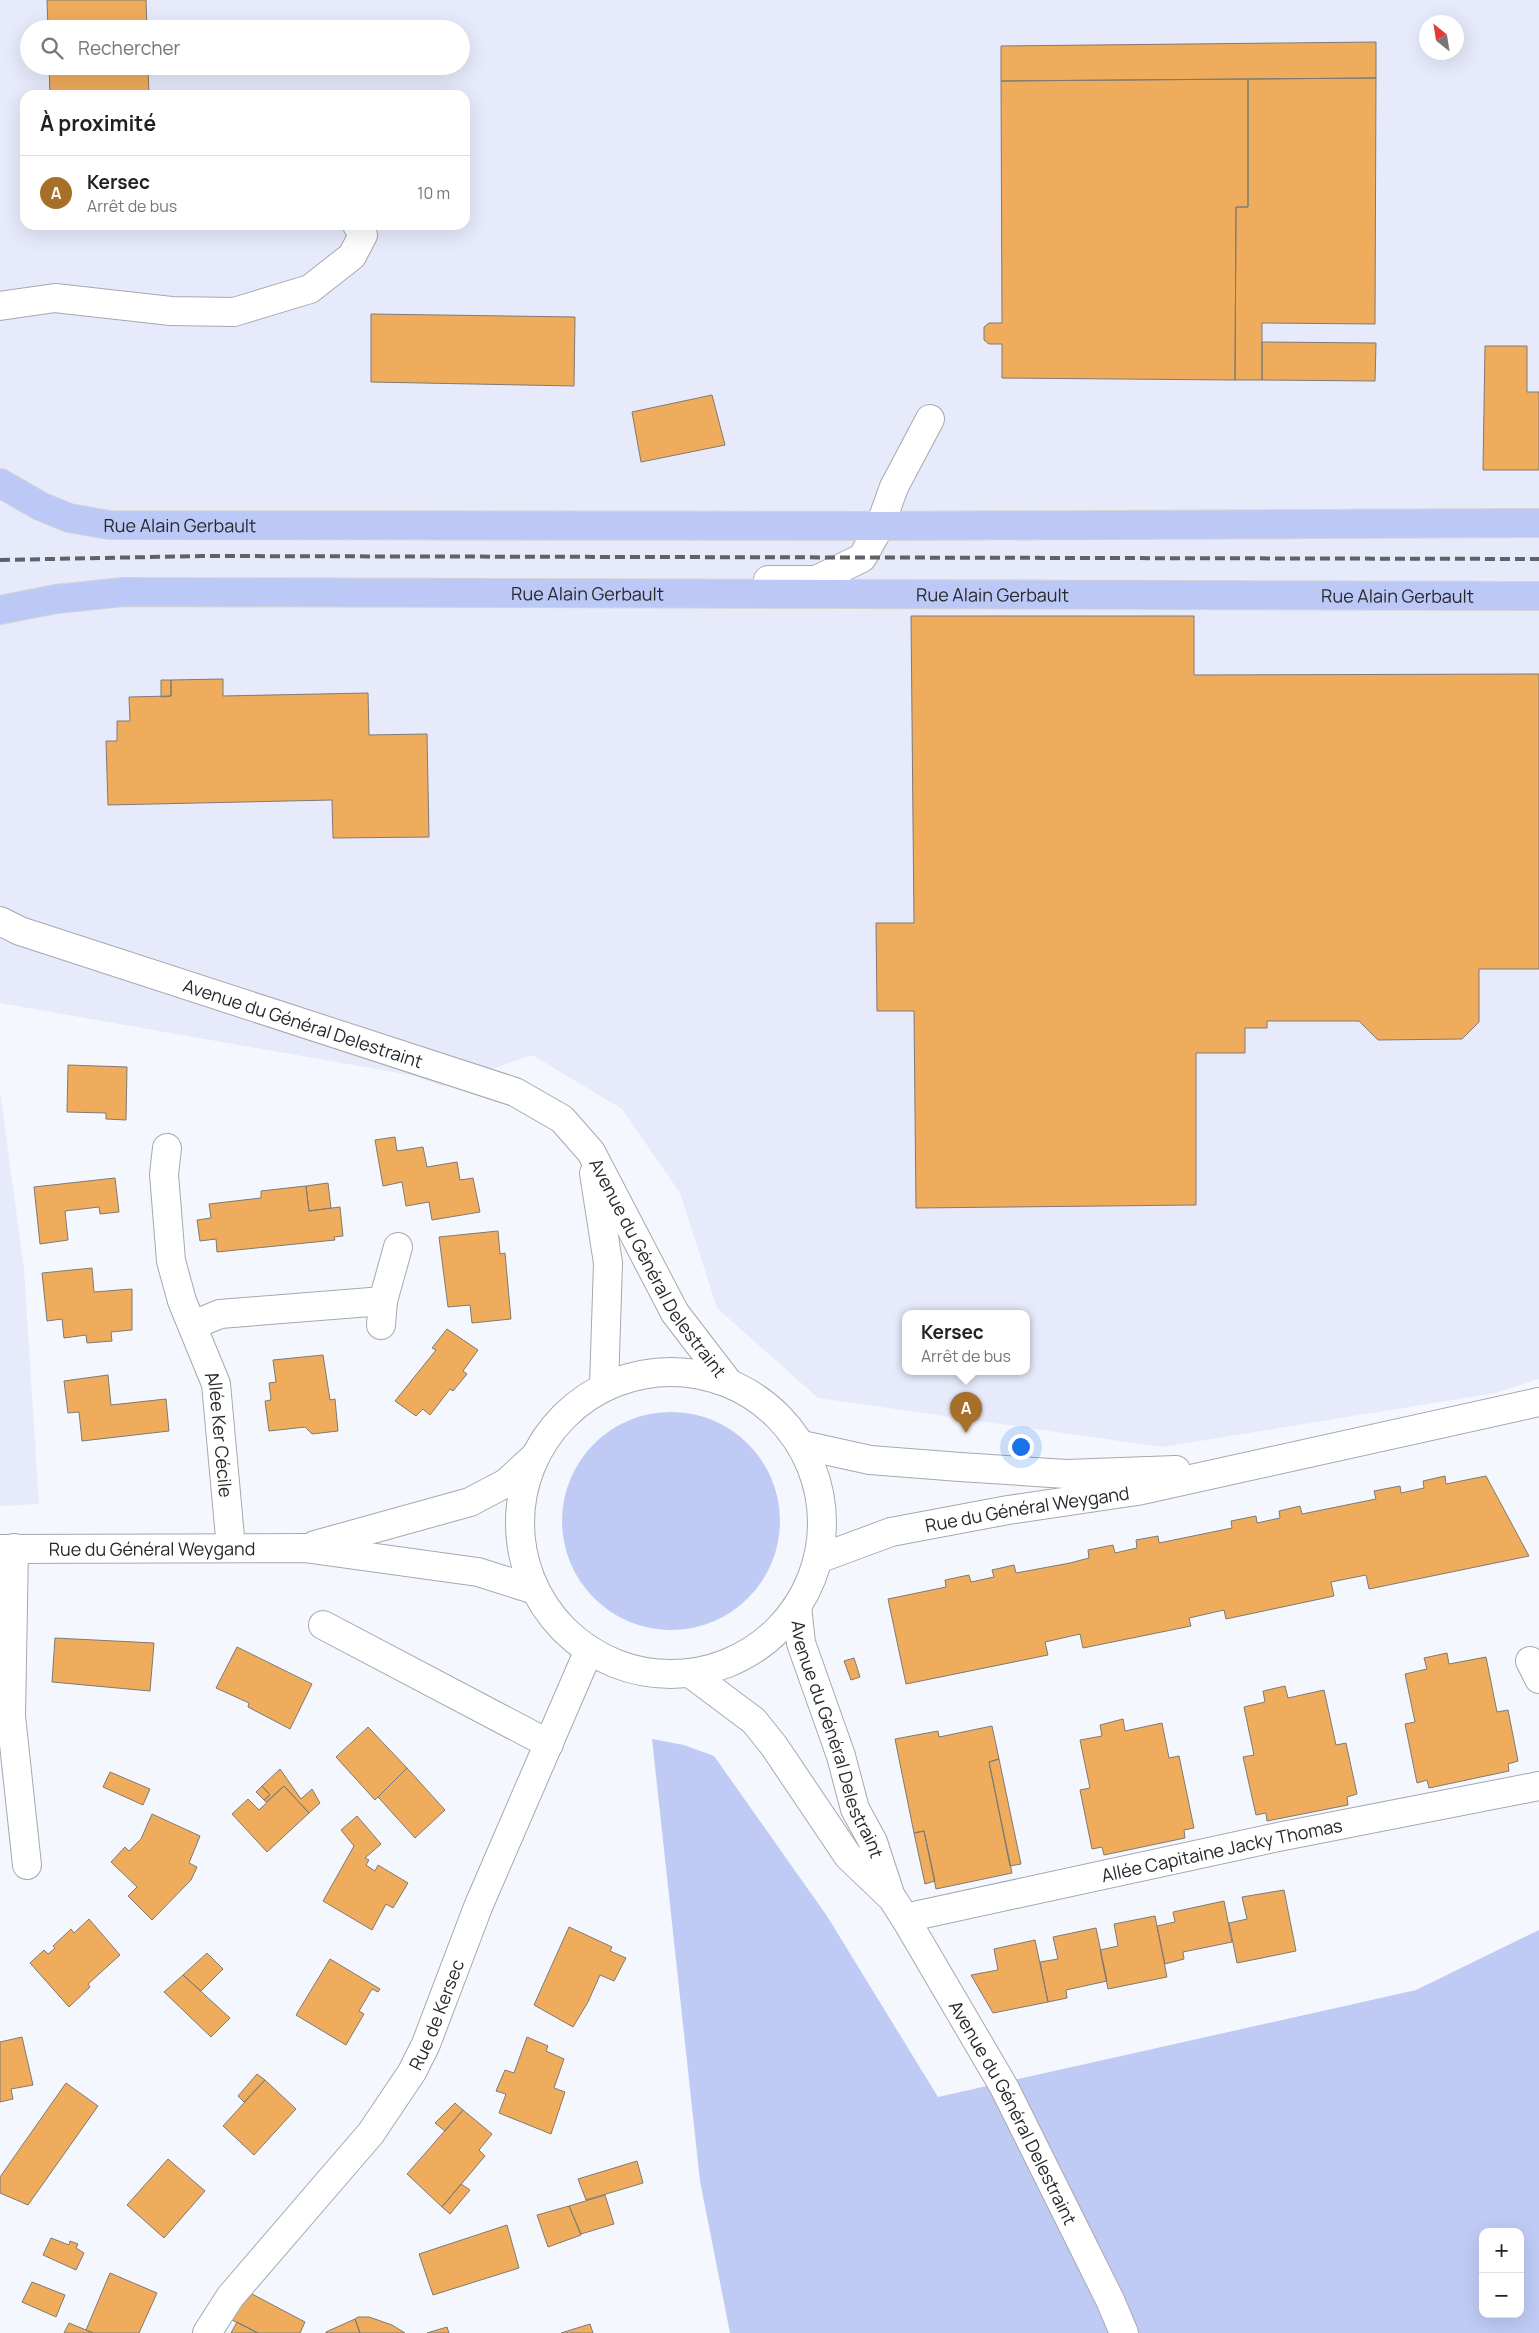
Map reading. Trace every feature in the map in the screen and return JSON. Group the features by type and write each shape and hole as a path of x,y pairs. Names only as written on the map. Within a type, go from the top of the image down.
{"main road":[{"name":"Rue Alain Gerbault","path":"0,483 40,506 69,518 109,524 880,526 1539,523"},
{"name":"Rue Alain Gerbault","path":"0,610 56,599 124,592 1539,596"}],"street":[{"path":"2,308 54,298 172,311 234,312 310,289 352,256 363,234 360,230"},
{"path":"880,526 894,487 930,420"},
{"name":"Rue Alain Gerbault","path":"445,593 498,582 816,580 862,558 880,526"},
{"name":"Avenue du Général Delestraint","path":"0,921 20,931 515,1092 562,1119 591,1152 675,1313 728,1382"},
{"name":"Allée Ker Cécile","path":"166,1148 164,1174 171,1261 182,1302 216,1384 230,1548"},
{"name":"Avenue du Général Delestraint","path":"591,1152 608,1263 604,1386"},
{"path":"193,1325 220,1314 382,1313 398,1247"},
{"path":"687,1372 728,1382 758,1397 782,1419 802,1445 818,1482 823,1520 818,1559 810,1584 797,1606 777,1631 751,1651 722,1666 690,1673 655,1673 621,1665 589,1650 562,1627 550,1614 535,1590 523,1558 520,1524 523,1490 534,1457 563,1416 604,1386 644,1373 687,1372"},
{"name":"Rue du Général Weygand","path":"818,1559 890,1532 1008,1510 1137,1491 1539,1402"},
{"name":"Rue du Général Weygand","path":"802,1445 870,1460 1066,1474 1240,1468"},
{"name":"Rue du Général Weygand","path":"304,1548 470,1502 506,1483 534,1457"},
{"name":"Rue du Général Weygand","path":"7,1549 304,1548 478,1572 535,1590"},
{"path":"7,1549 11,1716 27,1865"},
{"name":"Avenue du Général Delestraint","path":"797,1606 801,1643 841,1756 855,1810 873,1842 899,1908 1004,2087 1110,2300 1124,2333"},
{"path":"323,1625 549,1744"},
{"name":"Rue de Kersec","path":"207,2333 242,2282 371,2133 412,2072 426,2044 478,1907 589,1650"},
{"name":"Avenue du Général Delestraint","path":"690,1673 754,1722 774,1746 848,1856 899,1908"},
{"name":"Allée Capitaine Jacky Thomas","path":"899,1908 1539,1786"}],"shaded area":[{"path":"0,0 1539,0 1539,1379 1495,1393 1162,1447 818,1398 717,1308 680,1193 622,1109 532,1055 443,1086 410,1075 0,1003"},
{"path":"0,1091 24,1269 39,1504 0,1506"},
{"path":"660,1412 682,1412 713,1420 732,1430 748,1444 762,1460 772,1479 780,1510 776,1553 772,1563 762,1582 748,1598 732,1612 703,1626 682,1630 660,1630 639,1626 610,1612 580,1582 566,1553 562,1532 562,1510 566,1489 580,1460 610,1430 639,1416"},
{"path":"652,1739 684,1745 714,1756 827,1916 938,2097 1416,1990 1539,1930 1539,2333 730,2333 700,2181"}],"building":[{"path":"47,0 146,0 147,20 48,20"},
{"path":"1376,42 1376,78 1001,81 1001,46"},
{"path":"49,75 148,75 149,90 50,90"},
{"path":"1376,78 1375,324 1262,323 1262,380 1235,380 1236,207 1248,207 1248,79"},
{"path":"1248,79 1248,207 1236,207 1235,380 1002,378 1002,344 989,344 984,340 984,327 989,323 1002,323 1001,81"},
{"path":"371,314 575,317 574,386 371,382"},
{"path":"1262,342 1376,343 1375,381 1262,380"},
{"path":"1485,346 1527,346 1527,392 1539,392 1539,470 1483,470"},
{"path":"712,395 725,445 641,462 632,412"},
{"path":"911,616 1194,616 1194,675 1539,674 1539,969 1479,969 1479,1022 1462,1039 1378,1040 1359,1021 1267,1021 1267,1028 1245,1028 1245,1053 1196,1053 1196,1205 916,1208 914,1011 877,1011 876,923 914,923"},
{"path":"223,679 223,696 368,693 369,735 427,734 429,837 333,838 332,800 108,805 106,741 117,741 117,721 130,721 129,697 171,696 171,680"},
{"path":"161,680 171,680 171,696 161,697"},
{"path":"68,1065 127,1067 126,1120 106,1119 106,1113 67,1112"},
{"path":"395,1137 397,1151 423,1147 427,1167 457,1162 460,1180 473,1178 480,1212 432,1220 429,1202 406,1206 402,1182 383,1186 375,1140"},
{"path":"115,1178 119,1212 100,1214 99,1207 65,1211 68,1240 40,1244 34,1187"},
{"path":"328,1183 331,1208 309,1211 306,1186"},
{"path":"306,1186 309,1211 340,1207 343,1236 334,1237 335,1240 217,1252 216,1239 200,1241 197,1220 211,1218 209,1204 261,1198 261,1191"},
{"path":"498,1231 500,1254 505,1253 511,1319 472,1323 470,1305 448,1307 439,1237"},
{"path":"92,1268 94,1292 132,1289 132,1330 111,1332 112,1341 87,1343 86,1335 64,1338 62,1319 47,1321 42,1273"},
{"path":"447,1329 478,1350 463,1371 467,1374 453,1391 450,1389 430,1415 423,1409 416,1416 395,1401 436,1350 432,1348"},
{"path":"323,1355 330,1400 335,1399 338,1431 312,1434 305,1427 269,1431 265,1401 271,1400 269,1383 276,1382 273,1360"},
{"path":"108,1375 111,1405 166,1399 169,1431 82,1441 79,1412 68,1413 64,1381"},
{"path":"1445,1476 1446,1484 1486,1476 1529,1556 1369,1589 1366,1575 1331,1582 1334,1596 1226,1619 1224,1610 1189,1618 1191,1626 1083,1648 1080,1634 1045,1642 1048,1655 906,1684 888,1599 946,1587 945,1580 969,1575 971,1582 994,1577 992,1570 1014,1565 1016,1573 1089,1558 1088,1550 1113,1545 1115,1553 1137,1548 1136,1540 1158,1536 1159,1543 1232,1528 1231,1521 1256,1516 1257,1523 1280,1518 1279,1511 1300,1506 1302,1514 1376,1499 1374,1491 1400,1486 1401,1493 1424,1488 1423,1481"},
{"path":"55,1638 154,1643 150,1691 52,1682"},
{"path":"237,1647 312,1684 290,1729 248,1707 249,1703 216,1688"},
{"path":"1447,1653 1449,1664 1486,1657 1497,1712 1508,1710 1518,1761 1508,1764 1509,1771 1429,1788 1427,1780 1417,1783 1405,1724 1415,1722 1405,1674 1427,1669 1424,1658"},
{"path":"854,1658 860,1677 851,1680 844,1661"},
{"path":"1285,1686 1288,1698 1324,1690 1336,1745 1346,1743 1357,1794 1347,1797 1348,1805 1267,1821 1266,1813 1256,1815 1243,1757 1254,1755 1244,1707 1265,1702 1263,1691"},
{"path":"1123,1719 1125,1731 1162,1723 1169,1758 1179,1756 1194,1828 1184,1830 1185,1838 1104,1855 1102,1847 1092,1849 1080,1790 1090,1788 1080,1740 1102,1736 1100,1725"},
{"path":"992,1726 999,1759 989,1762 1012,1873 936,1889 924,1831 914,1833 895,1739 938,1731 939,1737"},
{"path":"368,1727 407,1768 375,1800 336,1757"},
{"path":"999,1759 1021,1864 1010,1866 989,1762"},
{"path":"407,1768 445,1810 415,1838 378,1797"},
{"path":"280,1769 301,1799 312,1789 320,1803 309,1813 284,1786 266,1802 264,1800 270,1795 262,1786"},
{"path":"110,1772 150,1789 143,1805 103,1787"},
{"path":"262,1786 270,1795 264,1800 256,1792"},
{"path":"284,1786 309,1813 267,1852 232,1814 248,1799 259,1810"},
{"path":"152,1814 200,1836 189,1863 197,1867 191,1880 152,1920 128,1896 137,1887 111,1862 125,1847 129,1851 141,1839"},
{"path":"357,1816 381,1844 365,1858 369,1860 366,1865 375,1871 378,1865 408,1883 393,1908 386,1904 372,1930 323,1901 354,1846 341,1830"},
{"path":"924,1831 935,1881 925,1884 914,1833"},
{"path":"1284,1890 1296,1951 1237,1963 1229,1923 1247,1919 1242,1897"},
{"path":"1224,1901 1232,1942 1183,1952 1184,1959 1165,1964 1157,1926 1175,1922 1173,1912"},
{"path":"1155,1916 1167,1977 1108,1989 1100,1950 1118,1946 1114,1924"},
{"path":"89,1919 120,1955 88,1984 90,1987 69,2007 30,1963 44,1950 48,1954 55,1948 53,1946 71,1929 74,1933"},
{"path":"569,1927 612,1947 610,1951 626,1958 614,1981 600,1975 588,2002 573,2027 534,2005"},
{"path":"1096,1928 1107,1981 1066,1990 1067,1998 1048,2002 1040,1962 1058,1959 1053,1937"},
{"path":"1035,1940 1048,2002 993,2013 971,1975 998,1970 994,1949"},
{"path":"207,1953 223,1969 201,1991 183,1975"},
{"path":"330,1959 380,1989 378,1992 372,1989 359,2011 364,2014 346,2045 296,2015"},
{"path":"183,1975 230,2018 211,2037 164,1992"},
{"path":"22,2037 33,2085 11,2089 13,2099 0,2102 0,2042"},
{"path":"527,2037 548,2046 546,2051 564,2059 554,2088 565,2092 551,2134 499,2113 506,2094 496,2091 505,2070 514,2073"},
{"path":"257,2074 265,2080 244,2102 238,2096"},
{"path":"265,2080 296,2109 254,2155 223,2126"},
{"path":"66,2083 98,2106 28,2205 0,2193 0,2177"},
{"path":"455,2103 463,2110 445,2131 435,2123"},
{"path":"463,2110 492,2134 479,2150 485,2156 442,2207 407,2174"},
{"path":"168,2159 205,2191 164,2238 127,2205"},
{"path":"637,2161 643,2183 586,2200 578,2179"},
{"path":"461,2184 470,2190 450,2214 442,2207"},
{"path":"605,2195 614,2224 581,2234 569,2206"},
{"path":"569,2206 581,2235 548,2247 537,2215"},
{"path":"507,2225 519,2268 433,2295 419,2254"},
{"path":"51,2238 69,2245 70,2241 78,2244 76,2248 84,2253 76,2270 43,2255"},
{"path":"110,2273 157,2293 139,2333 93,2333 86,2330"},
{"path":"32,2282 65,2295 56,2317 22,2302"},
{"path":"252,2294 305,2322 300,2333 258,2333 230,2319"},
{"path":"358,2317 369,2317 392,2325 405,2333 360,2333 355,2319"},
{"path":"355,2319 360,2333 326,2333 326,2332"},
{"path":"237,2322 258,2333 231,2333"},
{"path":"69,2323 86,2330 93,2333 64,2333"},
{"path":"590,2324 593,2333 561,2333"},
{"path":"447,2327 449,2333 427,2333"}],"railway":[{"path":"0,560 202,556 1539,559"}],"place":[{"name":"Kersec","path":"966,1433"}]}
